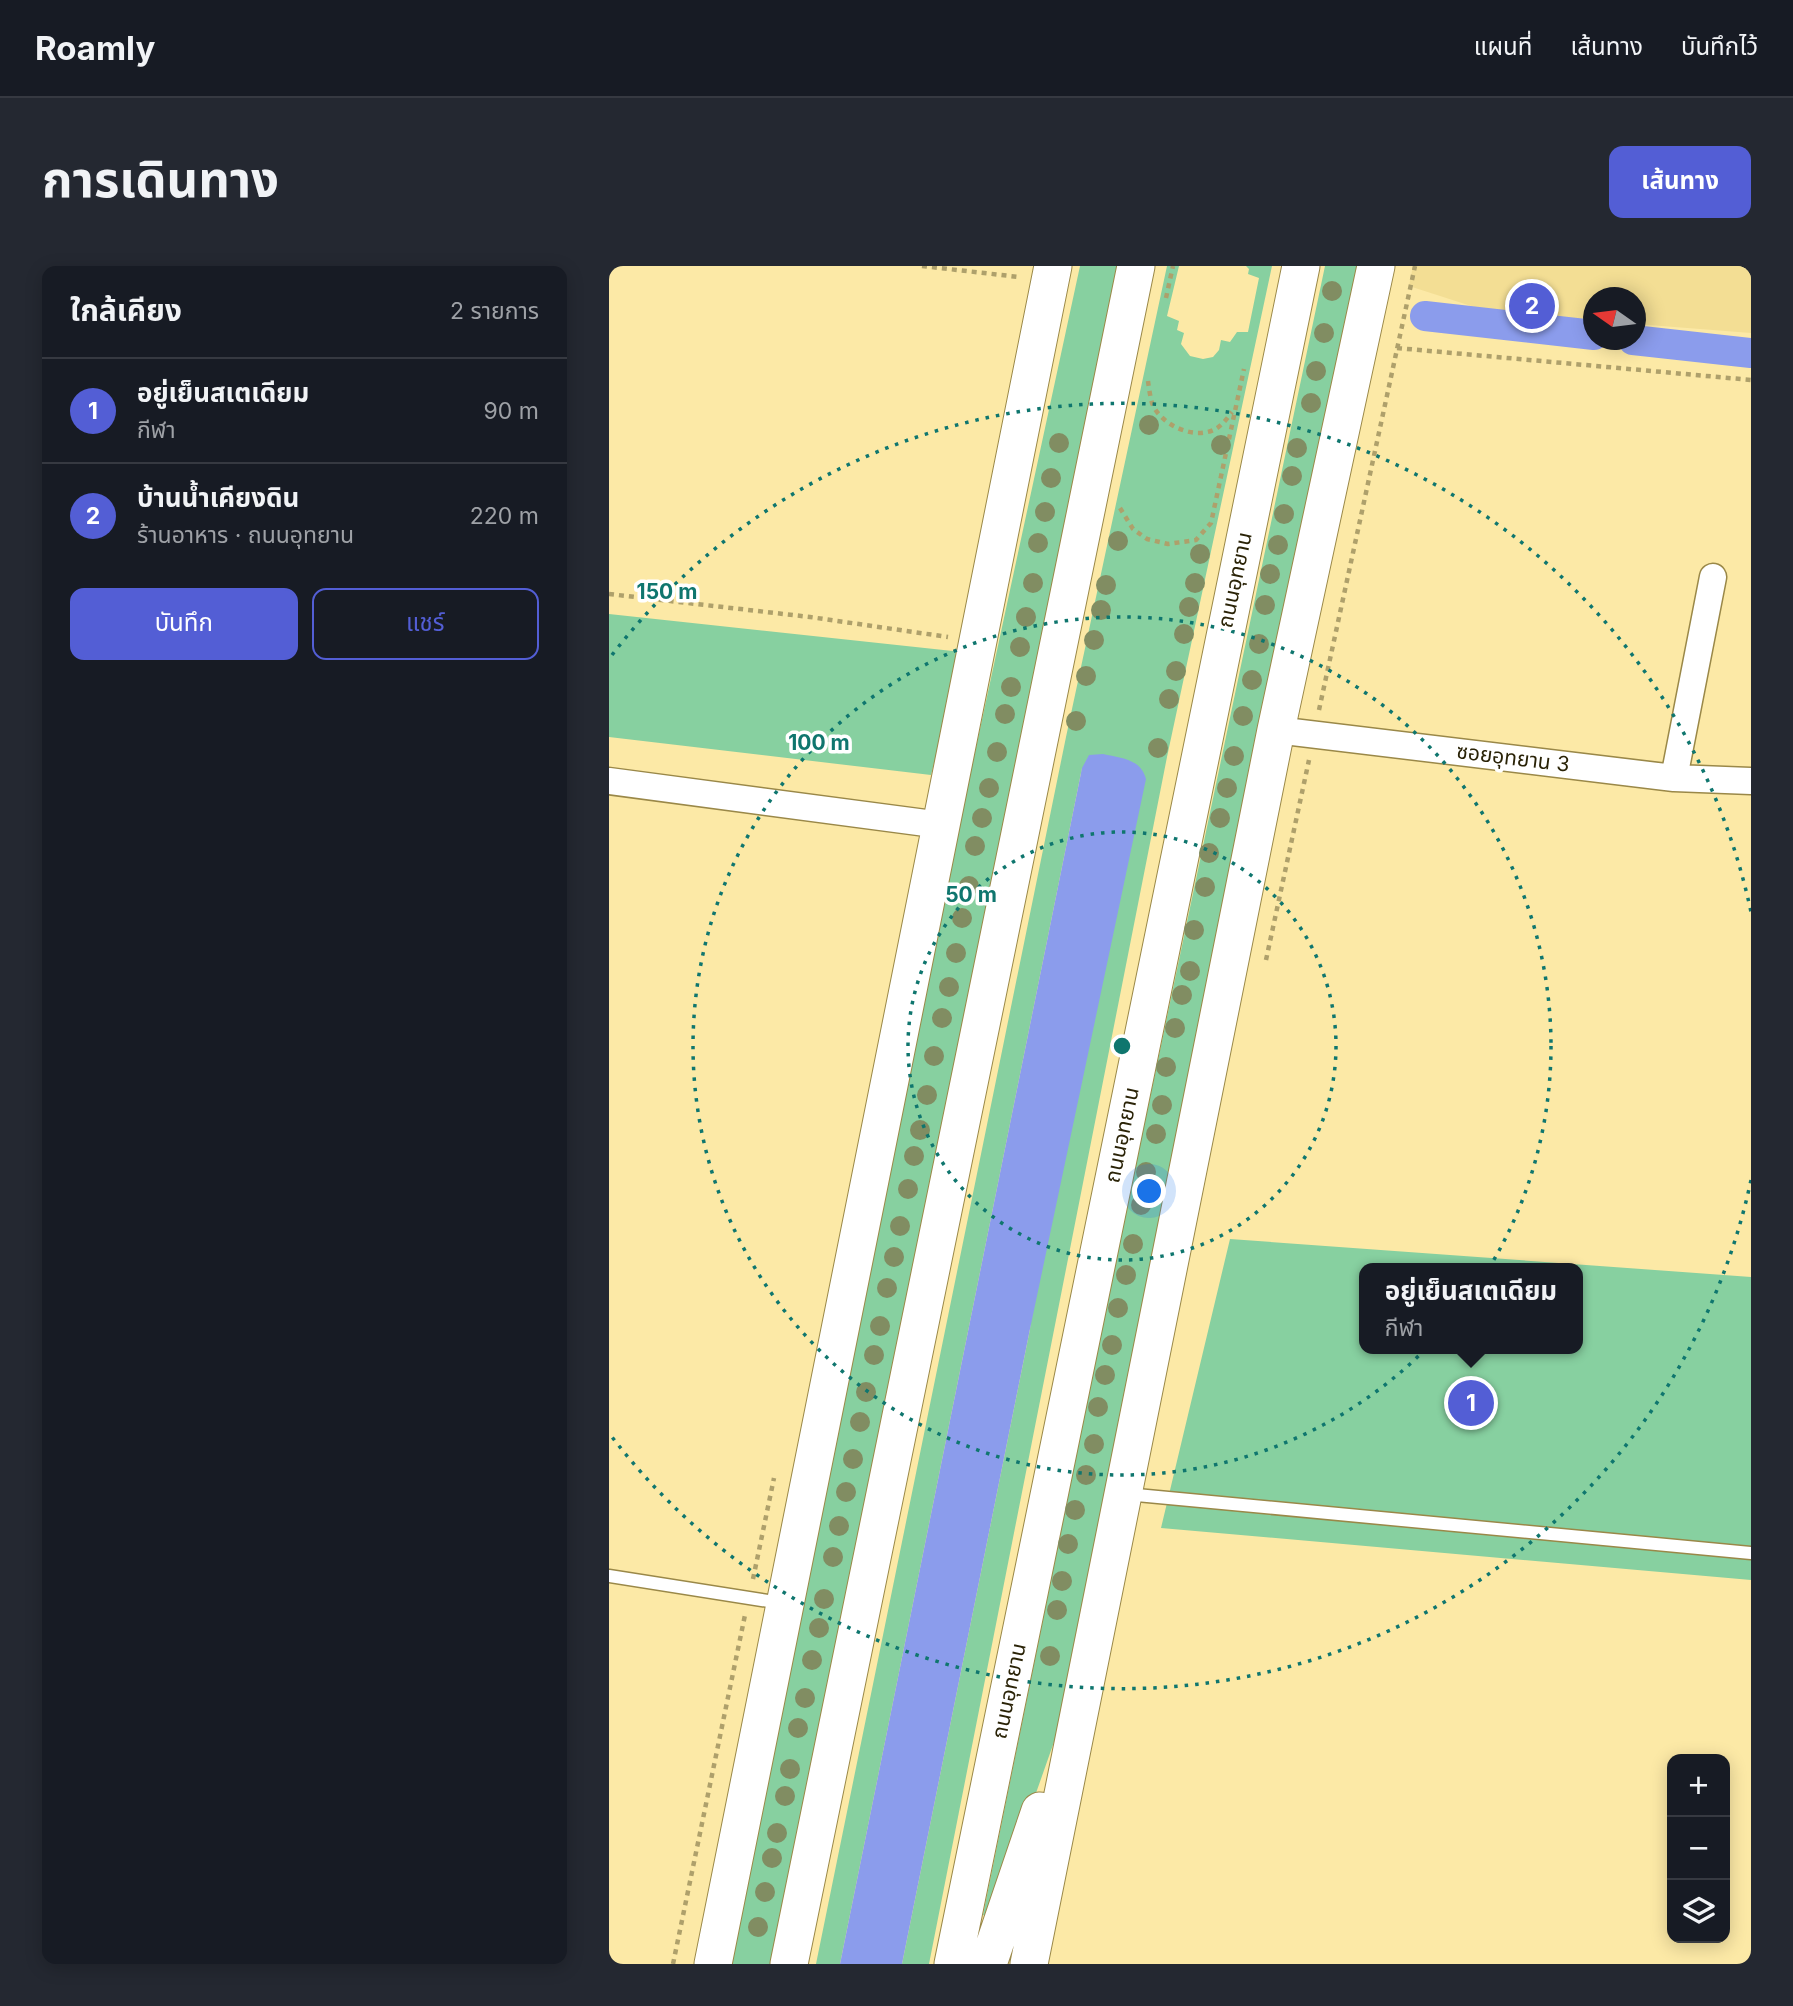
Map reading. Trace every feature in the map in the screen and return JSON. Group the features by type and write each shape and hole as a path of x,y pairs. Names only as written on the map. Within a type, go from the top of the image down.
{"main road":[{"path":"789,1964 1136,266"},
{"name":"ถนนอุทยาน","path":"953,1964 1301,266"},
{"path":"1029,1964 1276,730 1376,266"},
{"path":"713,1964 1010,482 1039,272"},
{"path":"988,1964 1083,1695"}],"street":[{"path":"1674,778 1713,577"},
{"name":"ซอยอุทยาน 3","path":"1276,730 1674,778 1751,781"},
{"path":"609,781 941,825"}],"lane":[{"path":"1122,1493 1751,1553"},
{"path":"609,1576 785,1604"}],"path":[{"path":"922,266 1039,272"},
{"path":"1164,304 1173,266"},
{"path":"1391,374 1415,266"},
{"path":"1397,348 1751,380"},
{"path":"1123,496 1120,509 1133,529 1147,539 1168,544 1196,540 1211,523 1247,357"},
{"path":"1145,394 1150,369"},
{"path":"1148,381 1153,405 1169,423 1186,431 1206,433 1222,425 1235,409"},
{"path":"609,594 810,617 978,642"}],"shaded area":[{"path":"1413,266 1751,266 1751,333 1646,325 1646,287 1583,287 1583,320 1496,314 1409,286"}],"green space":[{"path":"1080,266 1121,266 770,1964 730,1964 953,854"},
{"path":"1167,266 1272,266 1167,757 929,1964 902,1964 1030,1329 1082,768 840,1964 816,1964 1066,737"},
{"path":"1325,266 1364,266 1067,1705 992,1918 983,1915 1118,1250"},
{"path":"609,614 962,652 931,775 609,737"},
{"path":"1230,1239 1559,1263 1359,1263 1359,1354 1583,1354 1583,1265 1751,1277 1751,1580 1161,1528"}],"water":[{"path":"1103,754 1135,763 1146,779 1030,1329 902,1964 840,1964 1082,768 1089,755"}],"pier":[{"path":"1179,266 1246,266 1249,269 1248,274 1259,278 1248,332 1237,332 1230,342 1221,340 1219,350 1213,357 1203,359 1190,356 1181,344 1184,333 1177,330 1179,321 1167,316"}],"waterway":[{"path":"1425,316 1583,334"},
{"path":"1646,341 1751,353"}],"place":[{"name":"บ้านน้ำเคียงดิน","path":"1532,306"},
{"name":"อยู่เย็นสเตเดียม","path":"1471,1403"}]}
